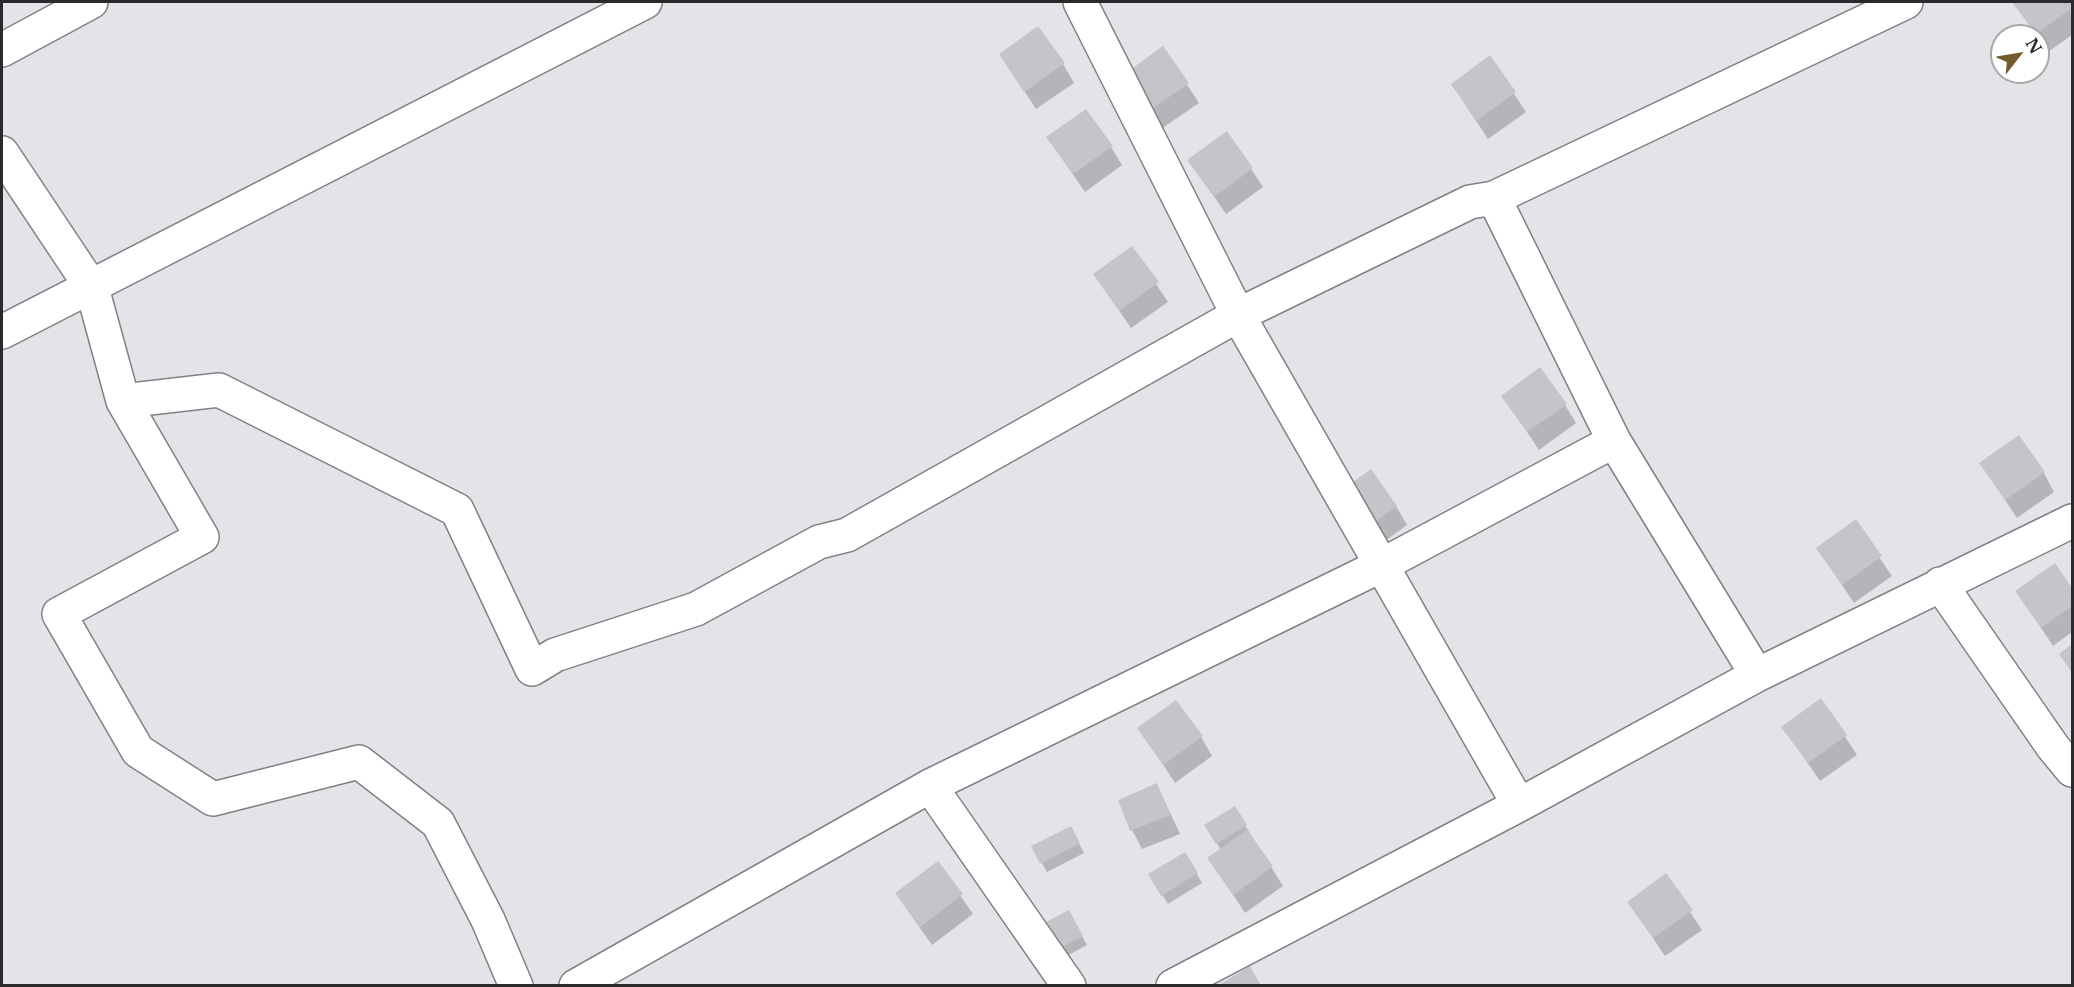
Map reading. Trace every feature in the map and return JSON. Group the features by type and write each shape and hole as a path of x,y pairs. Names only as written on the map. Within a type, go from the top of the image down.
{"street":[{"path":"2,50 91,2"},
{"path":"2,332 92,288 645,2"},
{"path":"1080,2 1238,315 1519,805"},
{"path":"123,401 219,390 457,510 532,669 555,656 696,609 819,542 847,534 1238,315 1470,202 1494,198 1906,2"},
{"path":"2,153 92,288 123,401 202,537 60,614 138,751 213,799 359,762 438,823 488,920 516,986"},
{"path":"1494,198 1614,441 1757,675"},
{"path":"576,986 930,786 1382,565 1614,441"},
{"path":"1173,986 1519,805 1757,675 2073,521"},
{"path":"1940,584 2053,747 2073,770"},
{"path":"930,786 1069,986"}],"building":[{"path":"2012,2 2072,2 2072,8 2050,24 2028,24"},
{"path":"1038,26 1065,63 1024,92 999,54"},
{"path":"1163,46 1189,83 1149,111 1123,75"},
{"path":"1490,55 1516,92 1476,121 1451,84"},
{"path":"1086,109 1113,146 1073,174 1046,137"},
{"path":"1227,131 1253,168 1214,197 1187,160"},
{"path":"1132,246 1159,282 1119,311 1093,274"},
{"path":"1540,367 1567,404 1527,432 1501,396"},
{"path":"2019,435 2045,472 2005,500 1979,463"},
{"path":"1371,469 1397,506 1358,534 1332,497"},
{"path":"1856,519 1882,556 1842,585 1816,548"},
{"path":"2055,563 2072,588 2072,606 2041,628 2015,591"},
{"path":"2072,644 2072,673 2059,654"},
{"path":"1821,698 1847,735 1808,763 1781,727"},
{"path":"1176,700 1203,736 1163,765 1137,728"},
{"path":"1157,783 1170,815 1130,831 1118,800"},
{"path":"1235,806 1247,825 1216,844 1204,825"},
{"path":"1071,826 1080,843 1040,864 1031,846"},
{"path":"1247,830 1273,866 1233,895 1207,858"},
{"path":"1185,852 1198,873 1161,896 1148,874"},
{"path":"938,861 963,894 920,927 895,893"},
{"path":"1666,873 1693,910 1653,938 1627,902"},
{"path":"1069,910 1083,936 1060,948 1046,922"},
{"path":"1250,966 1261,986 1217,986"}]}
